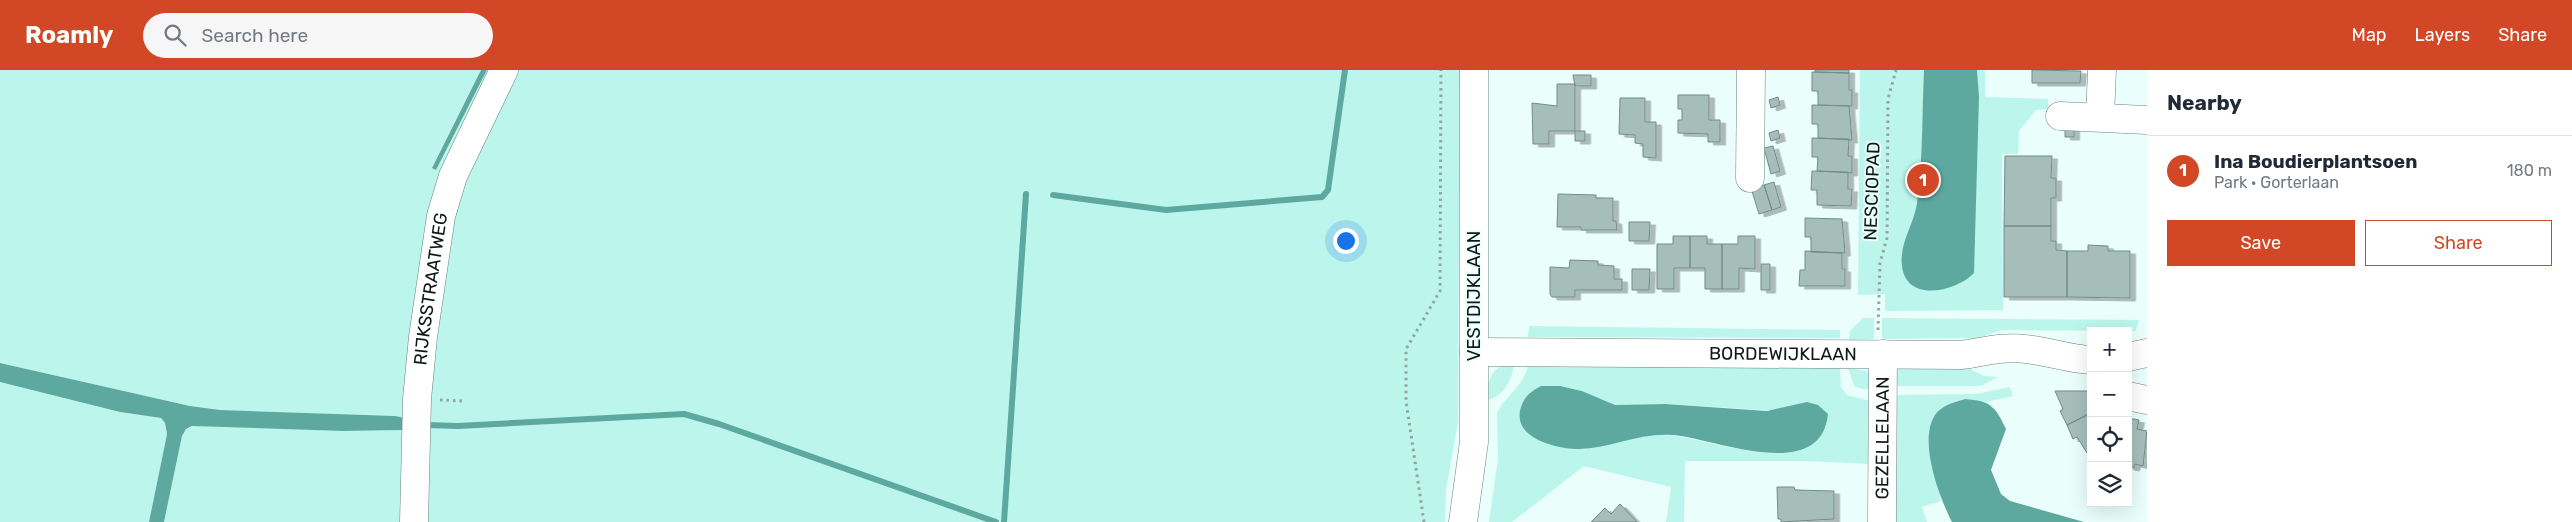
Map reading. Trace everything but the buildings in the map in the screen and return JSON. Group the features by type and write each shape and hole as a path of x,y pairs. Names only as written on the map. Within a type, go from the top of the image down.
{"street":[{"name":"RIJKSSTRAATWEG","path":"414,522 417,399 423,336 441,216 453,176 504,70"},
{"name":"VESTDIJKLAAN","path":"1463,522 1474,442 1474,70"},
{"path":"1750,178 1751,70"},
{"path":"2100,117 2102,70"},
{"path":"2060,116 2147,120"},
{"name":"BORDEWIJKLAAN","path":"1474,352 1962,355 2007,348 2026,349 2070,359 2087,360"},
{"name":"GEZELLELAAN","path":"1882,522 1883,354"},
{"path":"2132,357 2147,354"},
{"path":"2132,397 2147,400"}],"path":[{"path":"1424,522 1406,400 1406,349 1440,292 1441,70"},
{"name":"NESCIOPAD","path":"1878,314 1880,263 1887,238 1888,99 1896,70"}],"shaded area":[{"path":"0,70 481,70 432,167 436,170 487,70 499,70 455,162 407,522 164,522 182,436 186,429 197,425 343,431 404,430 395,416 220,410 190,406 0,363"},
{"path":"481,70 487,70 436,170 432,168"},
{"path":"518,70 1460,70 1458,422 1446,490 1445,522 422,522 427,354 462,181 471,172"},
{"path":"1860,70 1985,70 1985,97 2048,99 2048,109 2036,110 2019,131 2018,154 2002,154 2003,310 1885,311 1885,294 1858,295"},
{"path":"1924,70 1977,70 1979,97 1974,273 1956,285 1933,290 1922,289 1912,285 1906,278 1902,266 1903,250 1915,211 1919,187"},
{"path":"1863,318 1874,318 1874,339 1849,340 1850,331"},
{"path":"1882,318 2139,320 2136,330 2132,332 2132,327 2087,327 2087,331 2002,330 1978,338 1884,339 1882,337"},
{"path":"1529,326 1840,330 1840,338 1528,337"},
{"path":"1908,361 1970,369 1984,376 1998,377 1981,386 1890,386 1898,364"},
{"path":"0,363 190,406 220,410 395,416 405,418 404,430 343,431 192,426 186,429 182,436 164,522 149,522 167,434 165,423 161,418 120,412 0,382"},
{"path":"1514,363 1510,381 1503,391 1487,400 1488,386 1495,370"},
{"path":"1528,363 1840,366 1841,387 1847,395 1870,401 1869,464 1808,461 1685,461 1684,522 1666,522 1671,487 1584,466 1512,522 1489,522 1498,459 1497,412 1527,371","holes":["1560,386 1582,391 1615,405 1665,404 1827,414 1820,436 1804,448 1783,453 1757,452 1680,436 1661,434 1640,436 1588,448 1572,448 1552,444"]},
{"path":"1848,368 1867,371 1870,375 1871,389 1862,389 1854,386"},
{"path":"0,382 120,412 161,418 165,423 167,434 149,522 0,522"},
{"path":"1541,386 1560,386 1582,391 1615,405 1665,404 1767,411 1807,402 1818,405 1828,414 1821,435 1806,448 1786,453 1763,452 1673,435 1649,436 1579,449 1548,444 1529,434 1523,427 1520,418 1524,400"},
{"path":"2010,387 2013,396 1986,402 1965,399 1953,402 1930,428 1930,451 1941,501 1922,507 1927,522 1893,522 1893,395 1976,394"},
{"path":"1965,399 1981,401 1991,406 1999,415 2006,429 1991,470 2001,494 2010,501 2084,522 1952,522 1941,498 1932,469 1929,454 1930,426 1935,415 1941,409"}],"waterway":[{"path":"1053,195 1166,210 1322,197 1328,190 1345,70"},
{"path":"1004,522 1026,194"},
{"path":"426,429 426,425 458,426 684,414 719,424 996,522"}],"place":[{"name":"Ina Boudierplantsoen","path":"1923,180"}]}
